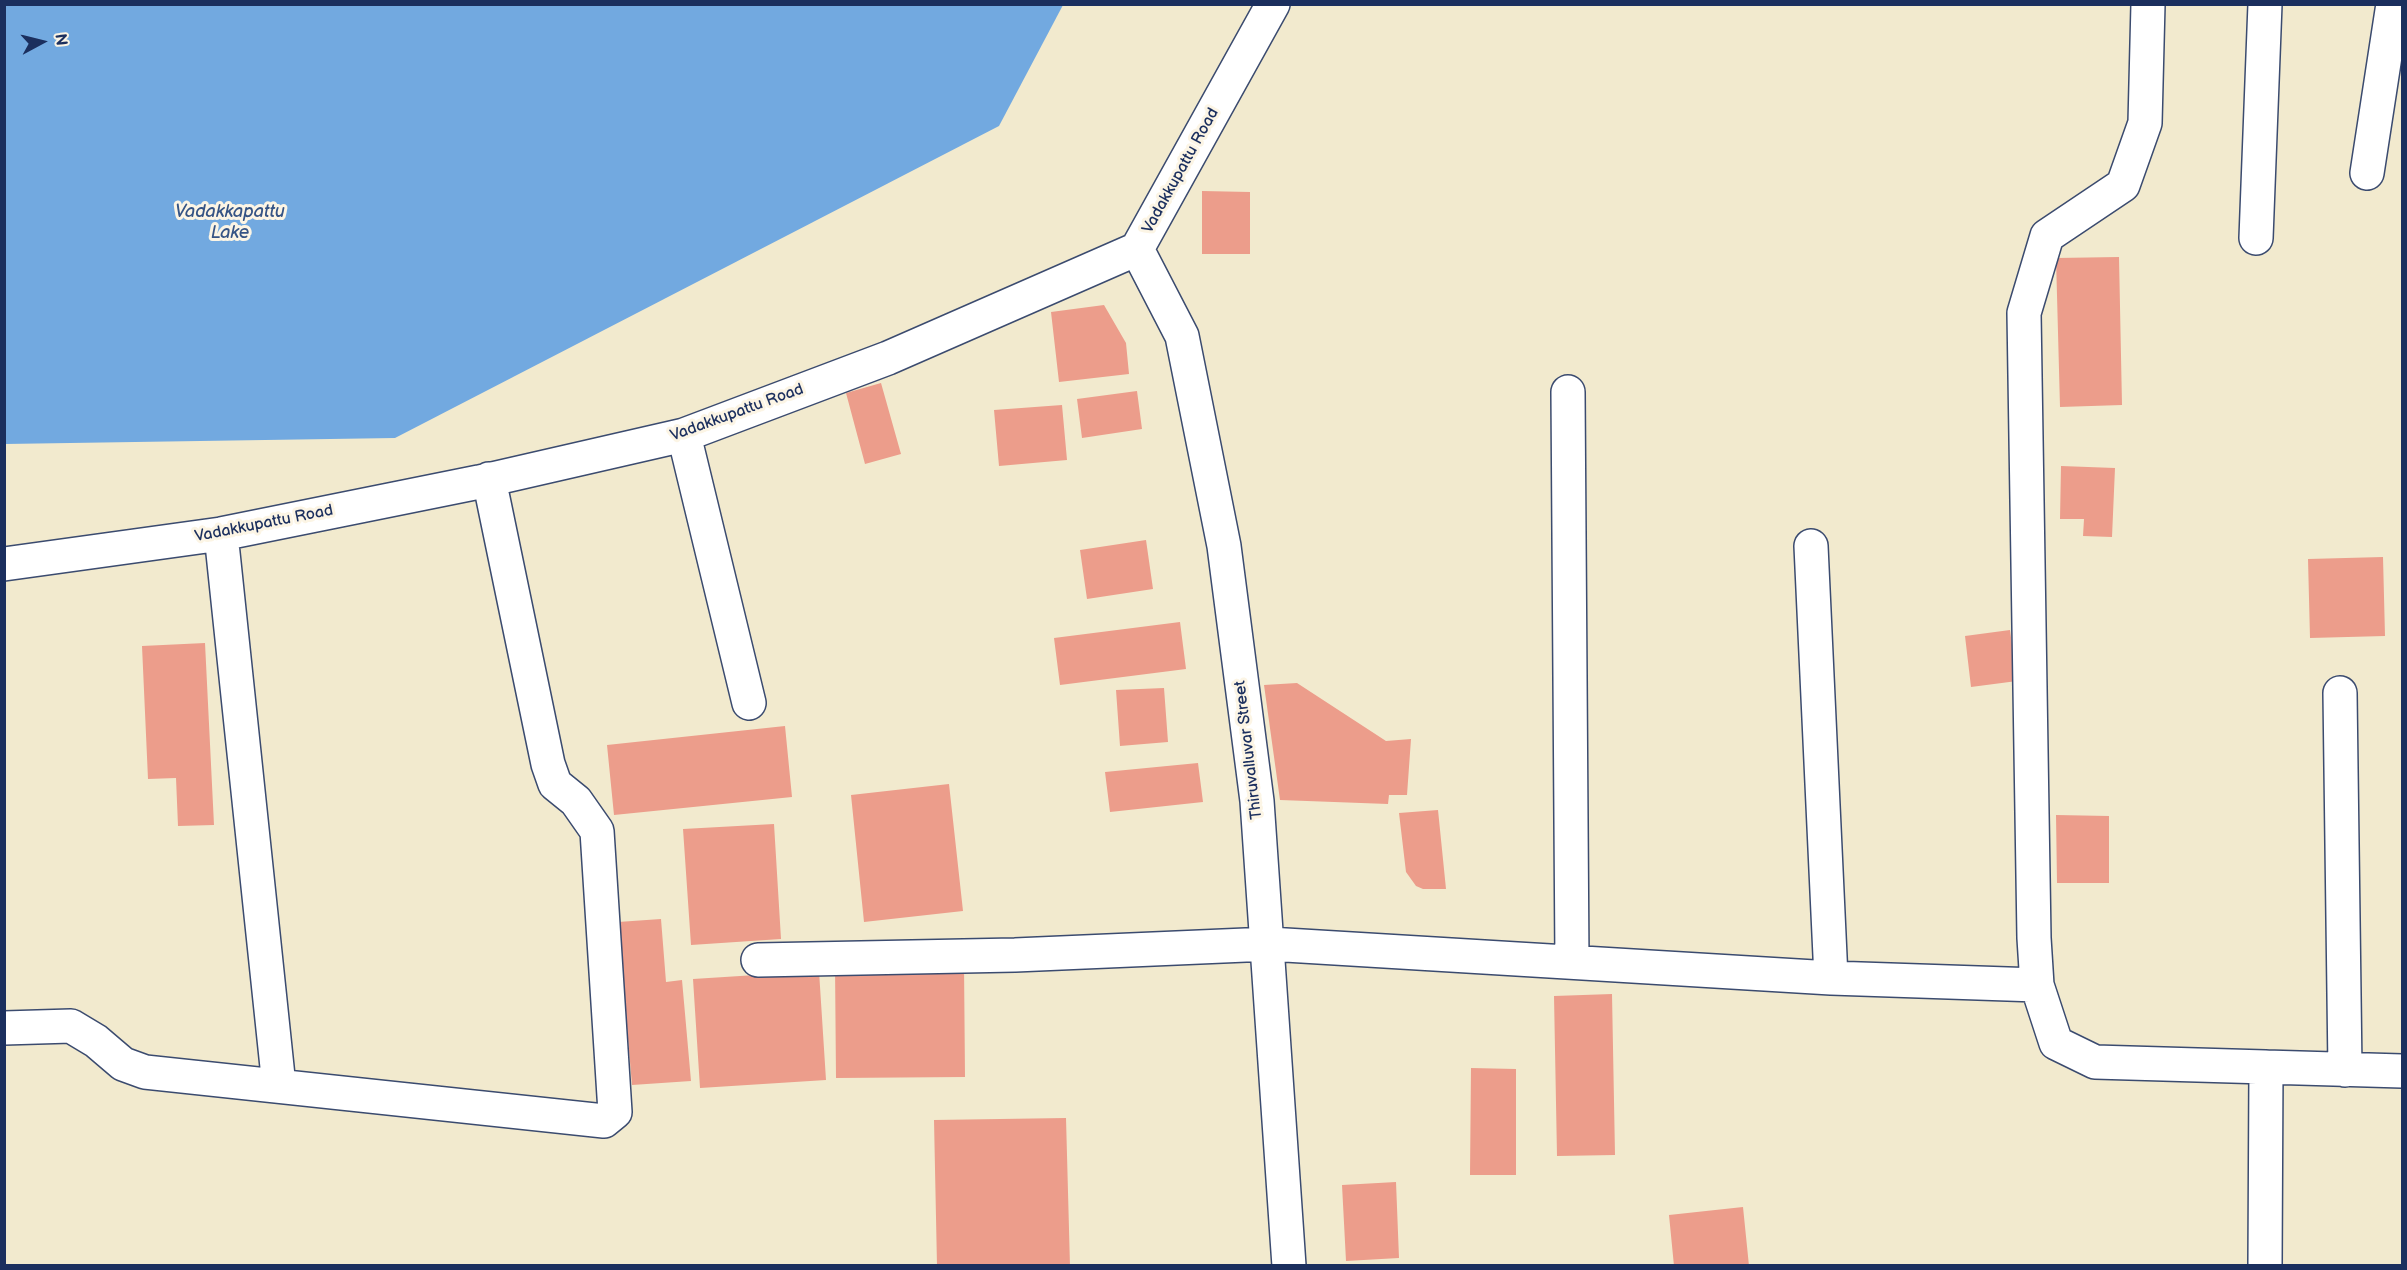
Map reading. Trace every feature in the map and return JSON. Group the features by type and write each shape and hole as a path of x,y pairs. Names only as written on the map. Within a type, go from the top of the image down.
{"street":[{"name":"Vadakkupattu Road","path":"4,564 221,534 489,479 684,435 888,358 1137,249 1273,4"},
{"path":"2148,4 2145,123 2123,185 2047,236 2024,313 2034,938 2037,986 2056,1043 2095,1062 2403,1071"},
{"path":"2256,238 2265,4"},
{"path":"2367,173 2393,4"},
{"name":"Thiruvalluvar Street","path":"1137,249 1182,336 1224,546 1257,801 1269,944 1289,1266"},
{"path":"1568,392 1572,962"},
{"path":"684,435 749,703"},
{"path":"4,1028 71,1026 96,1041 123,1064 145,1072 604,1121 615,1112 597,831 576,801 555,784 548,764 489,479"},
{"path":"221,534 279,1086"},
{"path":"1811,546 1831,978"},
{"path":"2340,693 2345,1070"},
{"path":"758,960 1014,955 1269,944 1831,978 2037,986"},
{"path":"2265,1266 2266,1067"}],"water":[{"name":"Vadakkapattu Lake","path":"4,5 1063,5 999,126 395,438 5,444"}],"building":[{"path":"1202,191 1250,192 1250,254 1202,254"},
{"path":"2119,257 2122,405 2060,407 2056,258"},
{"path":"1104,305 1126,343 1129,374 1059,382 1051,312"},
{"path":"881,383 901,454 865,464 846,393"},
{"path":"1137,391 1142,429 1082,438 1077,399"},
{"path":"1062,405 1067,460 999,466 994,410"},
{"path":"2061,466 2115,468 2112,537 2083,536 2084,519 2060,519"},
{"path":"1146,540 1153,589 1087,599 1080,550"},
{"path":"2383,557 2385,636 2310,638 2308,559"},
{"path":"1180,622 1186,669 1060,685 1054,638"},
{"path":"2010,630 2017,681 1971,687 1965,636"},
{"path":"205,643 214,825 178,826 176,778 148,779 142,646"},
{"path":"1297,683 1386,741 1411,739 1407,795 1389,795 1388,804 1280,800 1264,685"},
{"path":"1164,688 1168,742 1120,746 1116,690"},
{"path":"785,726 792,797 614,815 607,745"},
{"path":"1198,763 1203,802 1110,812 1105,772"},
{"path":"949,784 963,911 864,922 851,795"},
{"path":"1438,810 1446,889 1423,889 1416,886 1406,872 1399,813"},
{"path":"2056,815 2109,816 2109,883 2057,883"},
{"path":"774,824 781,939 691,945 683,829"},
{"path":"661,919 666,982 682,980 691,1081 632,1085 618,922"},
{"path":"964,964 965,1077 836,1078 835,965"},
{"path":"819,971 826,1080 700,1088 693,979"},
{"path":"1612,994 1615,1155 1557,1156 1554,996"},
{"path":"1471,1068 1516,1069 1516,1175 1470,1175"},
{"path":"1066,1118 1070,1266 937,1266 934,1120"},
{"path":"1396,1182 1399,1258 1346,1261 1342,1185"},
{"path":"1743,1207 1749,1266 1674,1266 1669,1215"}]}
